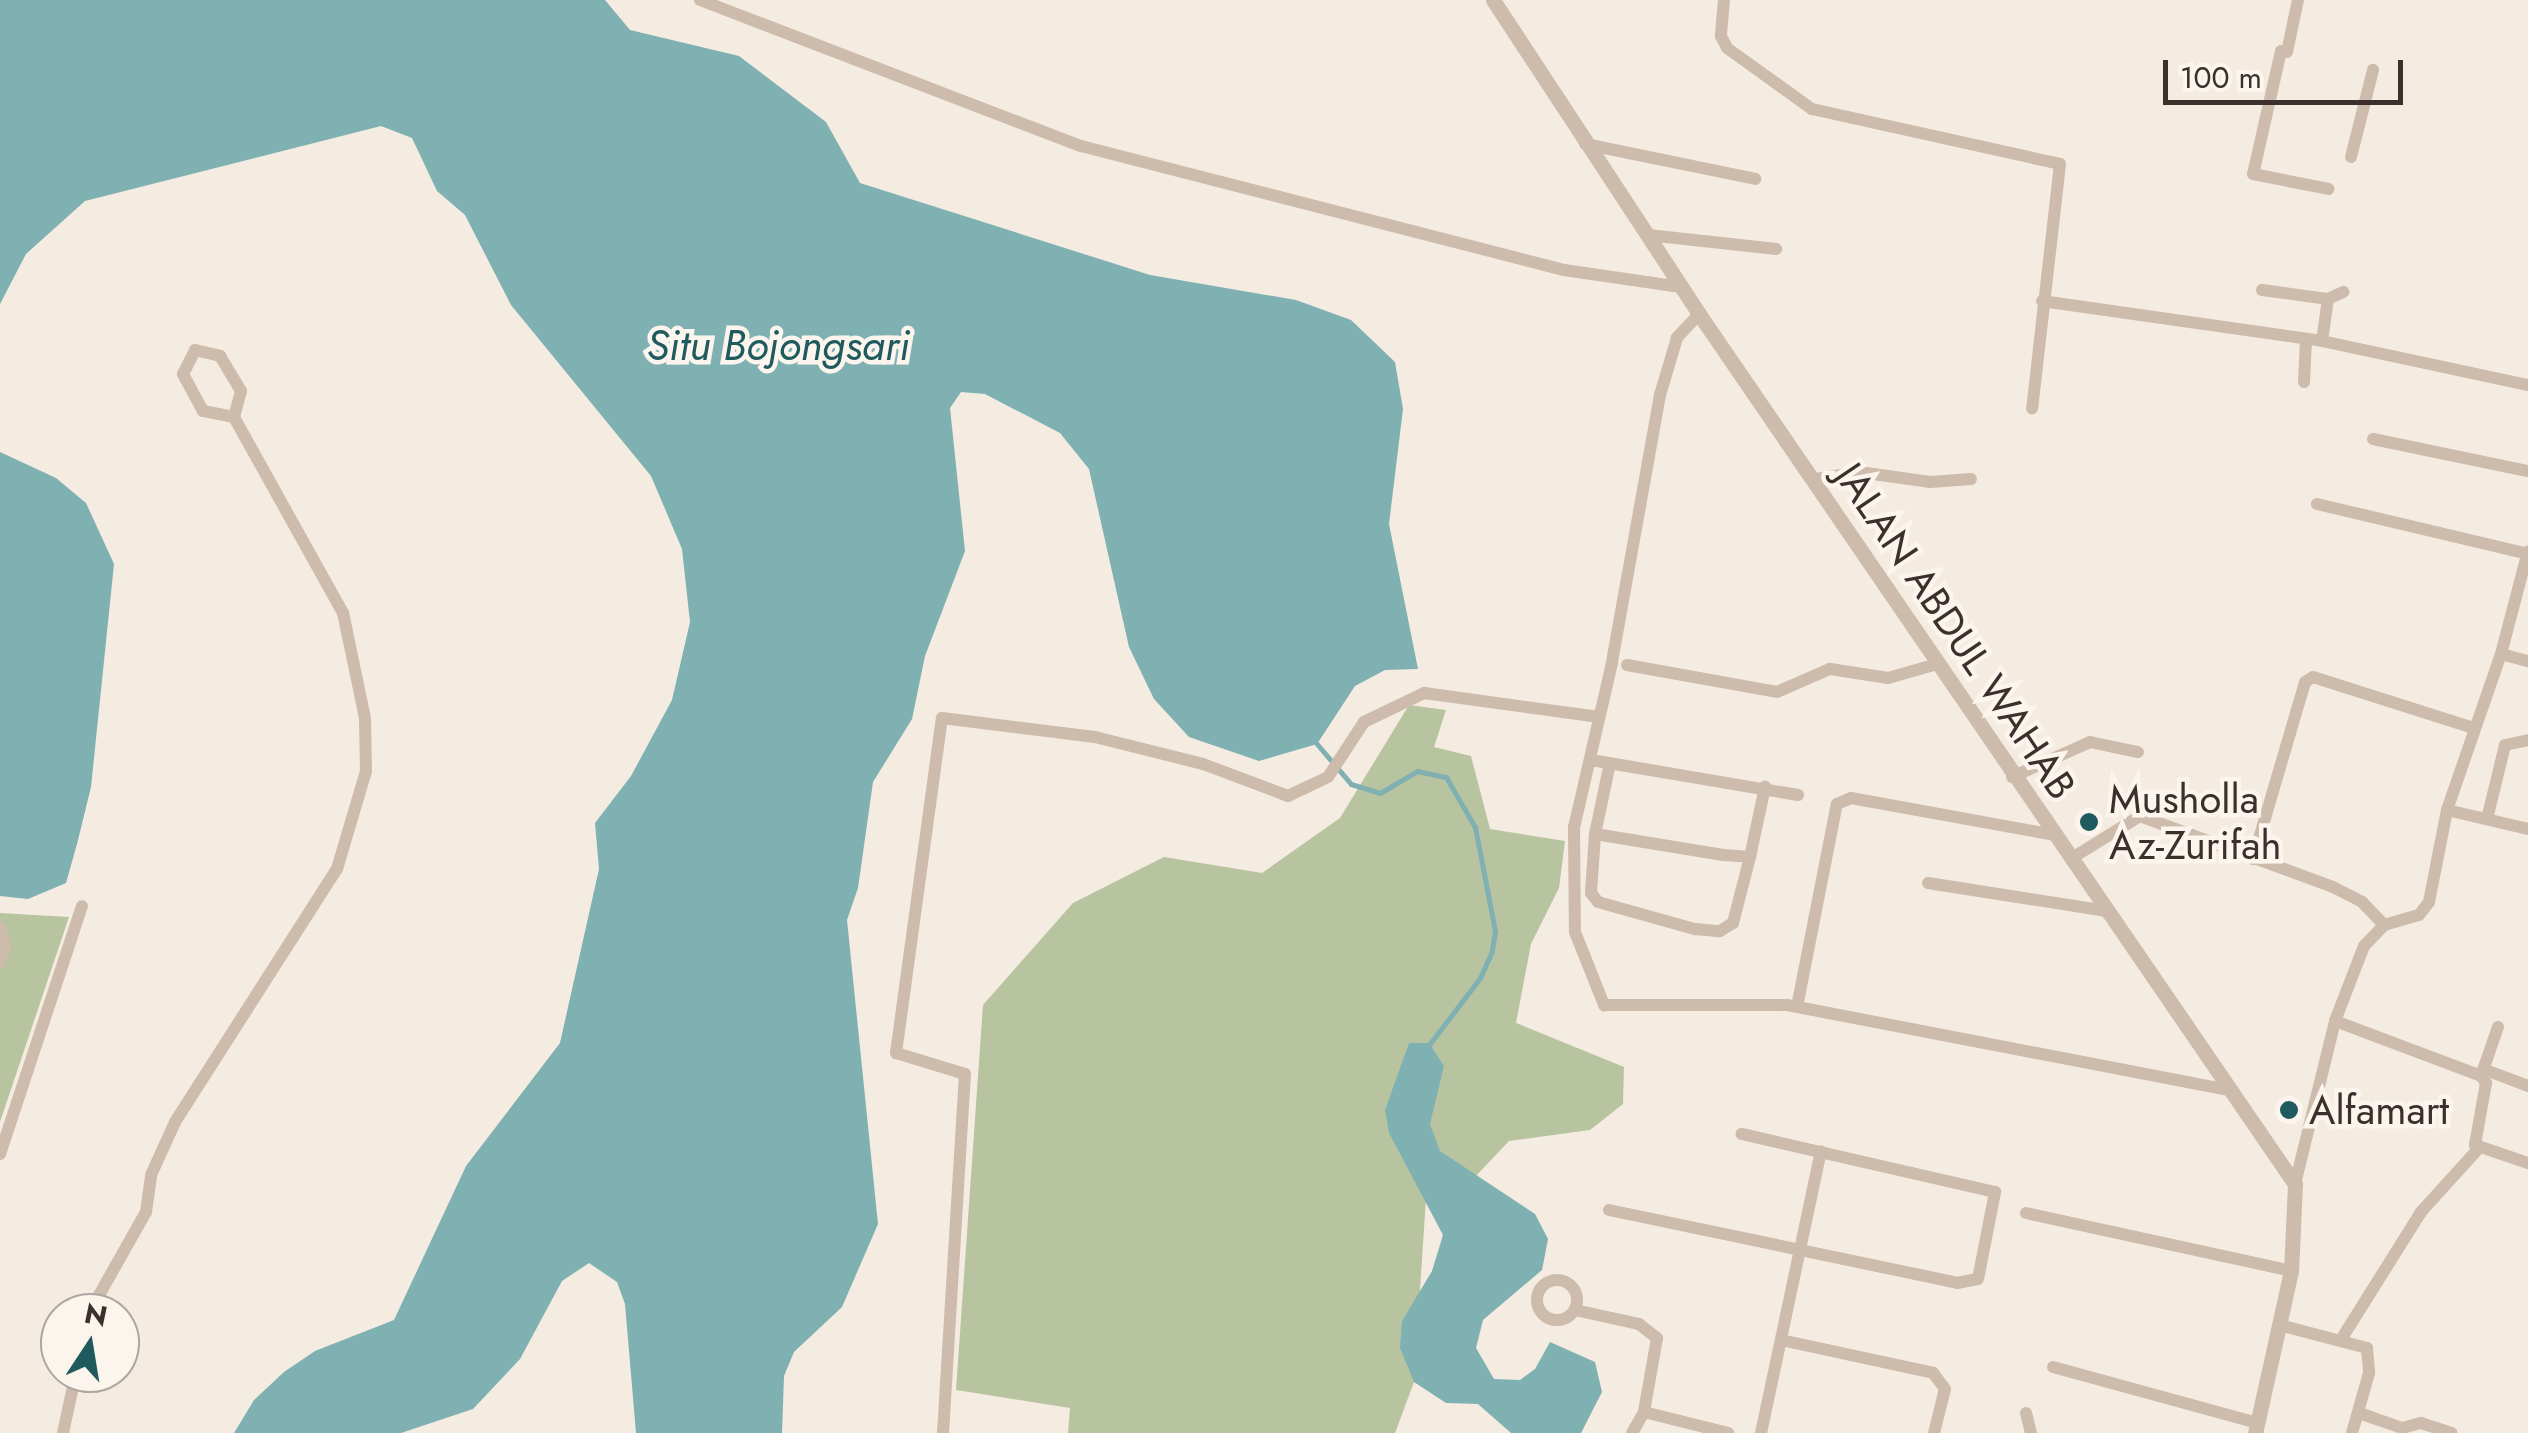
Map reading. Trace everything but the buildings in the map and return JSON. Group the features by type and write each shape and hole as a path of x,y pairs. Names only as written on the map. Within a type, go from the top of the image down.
{"street":[{"path":"700,0 1081,146 1564,270 1681,287"},
{"name":"JALAN ABDUL WAHAB","path":"1493,0 1699,314 2295,1184"},
{"path":"1724,0 1721,36 1727,48 1822,114 2060,164 2032,408"},
{"path":"2298,0 2253,174 2330,189"},
{"path":"2351,157 2373,70"},
{"path":"1585,144 1755,179"},
{"path":"1648,236 1776,248"},
{"path":"2262,290 2328,299 2343,292"},
{"path":"2322,341 2328,299"},
{"path":"2042,301 2322,341 2528,385"},
{"path":"1699,314 1678,338 1660,395 1591,760 1574,827 1571,884 1583,966 1604,1005 1796,1007 2232,1090"},
{"path":"2304,382 2306,340"},
{"path":"100,1293 146,1212 151,1175 175,1122 338,869 366,771 365,718 343,613 234,417 241,391 220,356 195,350 183,374 204,411 234,417"},
{"path":"2374,439 2528,471"},
{"path":"1816,480 1859,472 1930,482 1971,479"},
{"path":"2053,1367 2256,1428 2291,1271 2295,1184 2335,1020 2364,946 2384,925 2419,915 2430,902 2447,810 2471,728 2501,654 2528,553 2317,504"},
{"path":"2501,654 2528,661"},
{"path":"1627,665 1777,692 1802,687 1830,669 1888,678 1938,664"},
{"path":"2253,860 2305,682 2312,677 2471,728"},
{"path":"943,1433 964,1074 896,1053 942,718 1094,737 1203,764 1288,796 1328,777 1364,722 1424,693 1598,716"},
{"path":"2487,819 2505,745 2528,740"},
{"path":"2012,776 2090,742 2138,752"},
{"path":"1591,760 1798,794"},
{"path":"1610,763 1595,834 1591,893 1598,902 1695,929 1720,931 1733,923 1765,788"},
{"path":"1796,1007 1836,804 1851,798 2054,835"},
{"path":"2447,810 2528,828"},
{"path":"2072,858 2140,816 2333,887 2362,902 2384,925"},
{"path":"1595,834 1750,857"},
{"path":"1928,883 2107,911"},
{"path":"0,1154 82,906"},
{"path":"0,927 6,946 0,963"},
{"path":"2335,1020 2528,1086"},
{"path":"2498,1026 2482,1072 2486,1083 2474,1137 2479,1148 2528,1163"},
{"path":"1609,1210 1973,1283 1997,1198 1991,1190 1742,1134"},
{"path":"2342,1338 2432,1198 2458,1178 2479,1148"},
{"path":"1761,1433 1821,1152"},
{"path":"2026,1214 2291,1271"},
{"path":"1574,1310 1638,1324 1656,1338 1644,1412 1632,1433"},
{"path":"2280,1325 2362,1344 2370,1354 2360,1412 2352,1433"},
{"path":"1781,1340 1933,1373 1945,1389 1934,1433"},
{"path":"63,1433 72,1393"},
{"path":"1644,1412 1728,1433"},
{"path":"2360,1412 2402,1428 2420,1423 2451,1433"},
{"path":"2026,1413 2031,1433"}],"green space":[{"path":"1409,705 1446,710 1434,747 1471,756 1490,829 1565,841 1559,888 1531,944 1516,1023 1624,1067 1623,1104 1590,1130 1509,1141 1474,1178 1426,1198 1414,1382 1395,1433 1068,1433 1070,1408 956,1390 983,1005 1073,903 1164,857 1262,873 1340,818"},
{"path":"0,913 69,917 0,1122"}],"water":[{"name":"Situ Bojongsari","path":"0,0 605,0 630,30 739,56 826,122 860,183 1150,275 1296,300 1351,320 1395,362 1403,409 1389,524 1418,669 1385,670 1355,686 1317,744 1259,761 1189,737 1154,699 1129,647 1089,469 1060,433 985,394 961,392 950,408 965,551 925,656 912,719 873,782 858,888 847,920 878,1224 842,1307 794,1352 784,1376 782,1433 636,1433 625,1304 617,1282 589,1263 562,1281 520,1359 473,1409 401,1433 234,1433 254,1400 284,1372 315,1351 394,1320 466,1166 560,1043 599,869 595,823 631,776 672,700 690,622 682,549 651,476 511,305 465,215 437,191 412,138 381,126 85,201 26,254 0,304"},
{"path":"0,452 56,478 86,503 114,564 91,787 77,844 66,883 28,899 0,896"},
{"path":"1409,1043 1429,1043 1444,1066 1430,1124 1440,1151 1535,1214 1548,1239 1542,1270 1483,1320 1476,1348 1494,1379 1520,1380 1535,1369 1550,1342 1595,1362 1602,1392 1581,1433 1511,1433 1478,1404 1446,1403 1414,1382 1400,1348 1402,1321 1432,1271 1443,1235 1389,1133 1385,1110"}],"waterway":[{"path":"1317,744 1351,784 1380,793 1417,771 1446,777 1475,827 1495,931 1492,951 1480,978 1428,1046"}],"place":[{"name":"Musholla Az-Zurifah","path":"2089,822"},
{"name":"Alfamart","path":"2289,1110"}]}
